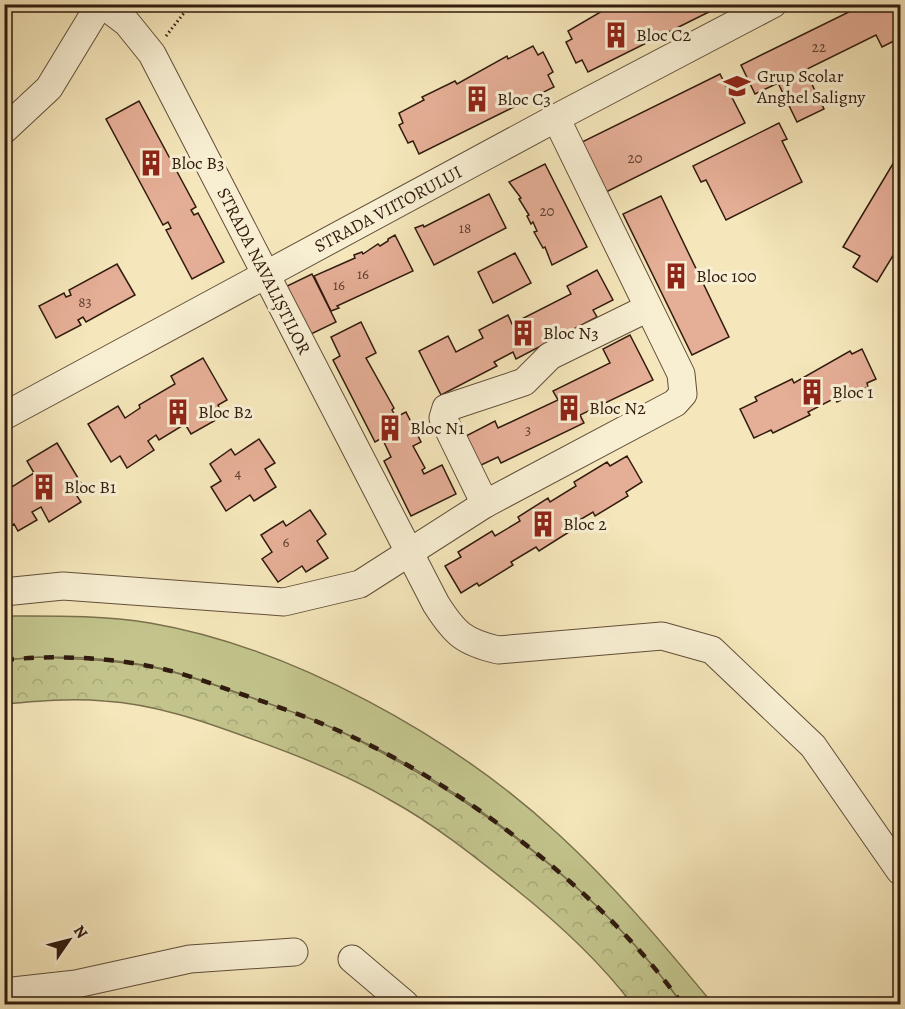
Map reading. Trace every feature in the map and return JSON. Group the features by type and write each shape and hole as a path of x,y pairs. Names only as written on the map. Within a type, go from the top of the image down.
{"street":[{"name":"STRADA NAVALIȘTILOR","path":"101,4 126,23 152,54 409,552 453,630 473,644 498,650 662,636 712,650 813,746 900,871"},
{"path":"4,130 49,88 101,4"},
{"name":"STRADA VIITORULUI","path":"4,416 556,118 773,4"},
{"path":"4,592 63,586 284,602 360,584 484,504 669,408 683,394 681,374 556,118"},
{"path":"484,504 443,418 446,408 524,382 550,357 648,308"},
{"path":"4,992 76,984 190,959 294,952"},
{"path":"351,959 405,1005"}],"path":[{"path":"152,54 191,4"}],"green space":[{"path":"5,616 114,619 150,623 204,635 258,652 313,674 367,701 419,730 469,763 515,797 557,833 618,894 713,1004 682,1004 651,964 615,924 531,849 439,783 392,756 308,718 199,679 166,670 117,661 80,658 5,660"},
{"path":"39,657 124,663 175,672 311,719 396,760 442,787 532,850 614,923 650,963 682,1004 632,1004 576,942 484,864 406,809 339,773 214,725 141,706 92,700 5,704 5,660"}],"building":[{"name":"Bloc C2","path":"614,4 723,5 588,72 582,60 576,63 566,42 572,39 568,31"},
{"path":"865,4 895,4 897,10 900,8 900,38 882,47 876,35 805,70 824,109 797,122 778,83 755,94 741,65"},
{"name":"Bloc C3","path":"533,46 538,55 543,52 553,72 548,75 554,87 419,154 413,141 408,143 399,125 403,123 399,113 424,100 422,97 455,81 457,84 507,56 508,59"},
{"path":"720,74 745,123 606,192 582,142"},
{"name":"Bloc B3","path":"139,101 196,207 191,210 194,215 198,213 224,262 192,279 166,230 171,228 168,222 163,225 106,119"},
{"path":"779,123 787,139 782,141 802,182 726,220 706,180 701,182 693,166"},
{"path":"900,152 900,244 877,282 853,267 860,256 843,247"},
{"path":"545,164 587,247 552,265 545,247 543,248 534,232 537,231 527,216 529,215 519,199 521,198 509,182"},
{"path":"489,194 506,228 434,265 415,228 423,225 424,227"},
{"name":"Bloc 100","path":"661,196 729,337 692,355 623,214"},
{"path":"395,235 413,271 337,306 339,308 331,311 314,276 355,258 354,255 362,252 363,254 378,244 380,246"},
{"path":"515,253 531,283 493,303 478,272"},
{"path":"117,264 135,295 86,322 83,317 78,320 81,325 56,338 39,306 64,293 66,297 71,295 69,290"},
{"name":"Bloc N3","path":"597,270 613,300 593,310 597,317 516,359 513,352 494,362 497,366 441,395 419,351 448,336 456,352 483,338 479,330 508,315 512,324 571,294 567,286"},
{"path":"312,274 336,322 307,336 283,288"},
{"name":"Bloc N1","path":"361,322 376,353 366,358 394,408 392,410 396,417 406,412 421,442 413,446 425,468 422,470 424,474 442,465 456,494 411,516 384,461 391,457 382,438 375,442 333,360 340,356 331,337"},
{"name":"Bloc N2","path":"630,335 653,380 580,415 584,423 501,463 498,457 479,466 464,437 495,421 498,428 558,400 553,391 610,363 603,349"},
{"name":"Bloc 1","path":"862,349 876,379 867,383 868,387 837,402 835,398 808,412 810,415 773,433 771,430 754,438 740,409 757,401 755,397 792,379 794,383 850,351 852,354"},
{"name":"Bloc B2","path":"203,358 227,400 218,405 223,416 191,434 185,424 159,440 156,435 148,441 154,450 127,468 120,456 111,462 88,424 118,406 125,418 140,408 139,405 175,384 171,376"},
{"path":"259,439 275,463 265,469 276,487 254,501 250,495 226,511 211,487 221,481 210,464 231,449 235,455"},
{"name":"Bloc B1","path":"57,443 84,488 75,493 81,502 49,522 41,507 32,512 37,520 18,531 14,524 4,529 4,485 10,482 12,487 34,473 27,461"},
{"name":"Bloc 2","path":"627,456 642,482 626,492 628,496 595,516 593,512 566,528 569,532 539,551 536,547 511,562 513,565 479,586 477,583 461,593 445,566 461,557 458,552 492,531 495,536 520,521 518,517 548,498 550,502 576,486 574,482 607,462 610,466"},
{"path":"310,510 326,534 317,541 328,558 306,572 302,566 278,582 262,559 272,552 261,535 283,521 286,526"}],"railway":[{"path":"4,660 79,658 117,661 166,670 308,718 392,756 439,784 531,849 615,924 651,964 682,1004"}],"place":[{"name":"Bloc C2","path":"616,35"},
{"name":"Grup Scolar Anghel Saligny","path":"737,86"},
{"name":"Bloc C3","path":"477,99"},
{"name":"Bloc B3","path":"151,163"},
{"name":"Bloc 100","path":"676,276"},
{"name":"Bloc N3","path":"523,333"},
{"name":"Bloc 1","path":"812,392"},
{"name":"Bloc N2","path":"569,408"},
{"name":"Bloc B2","path":"178,412"},
{"name":"Bloc N1","path":"390,428"},
{"name":"Bloc B1","path":"44,487"},
{"name":"Bloc 2","path":"543,524"}]}
